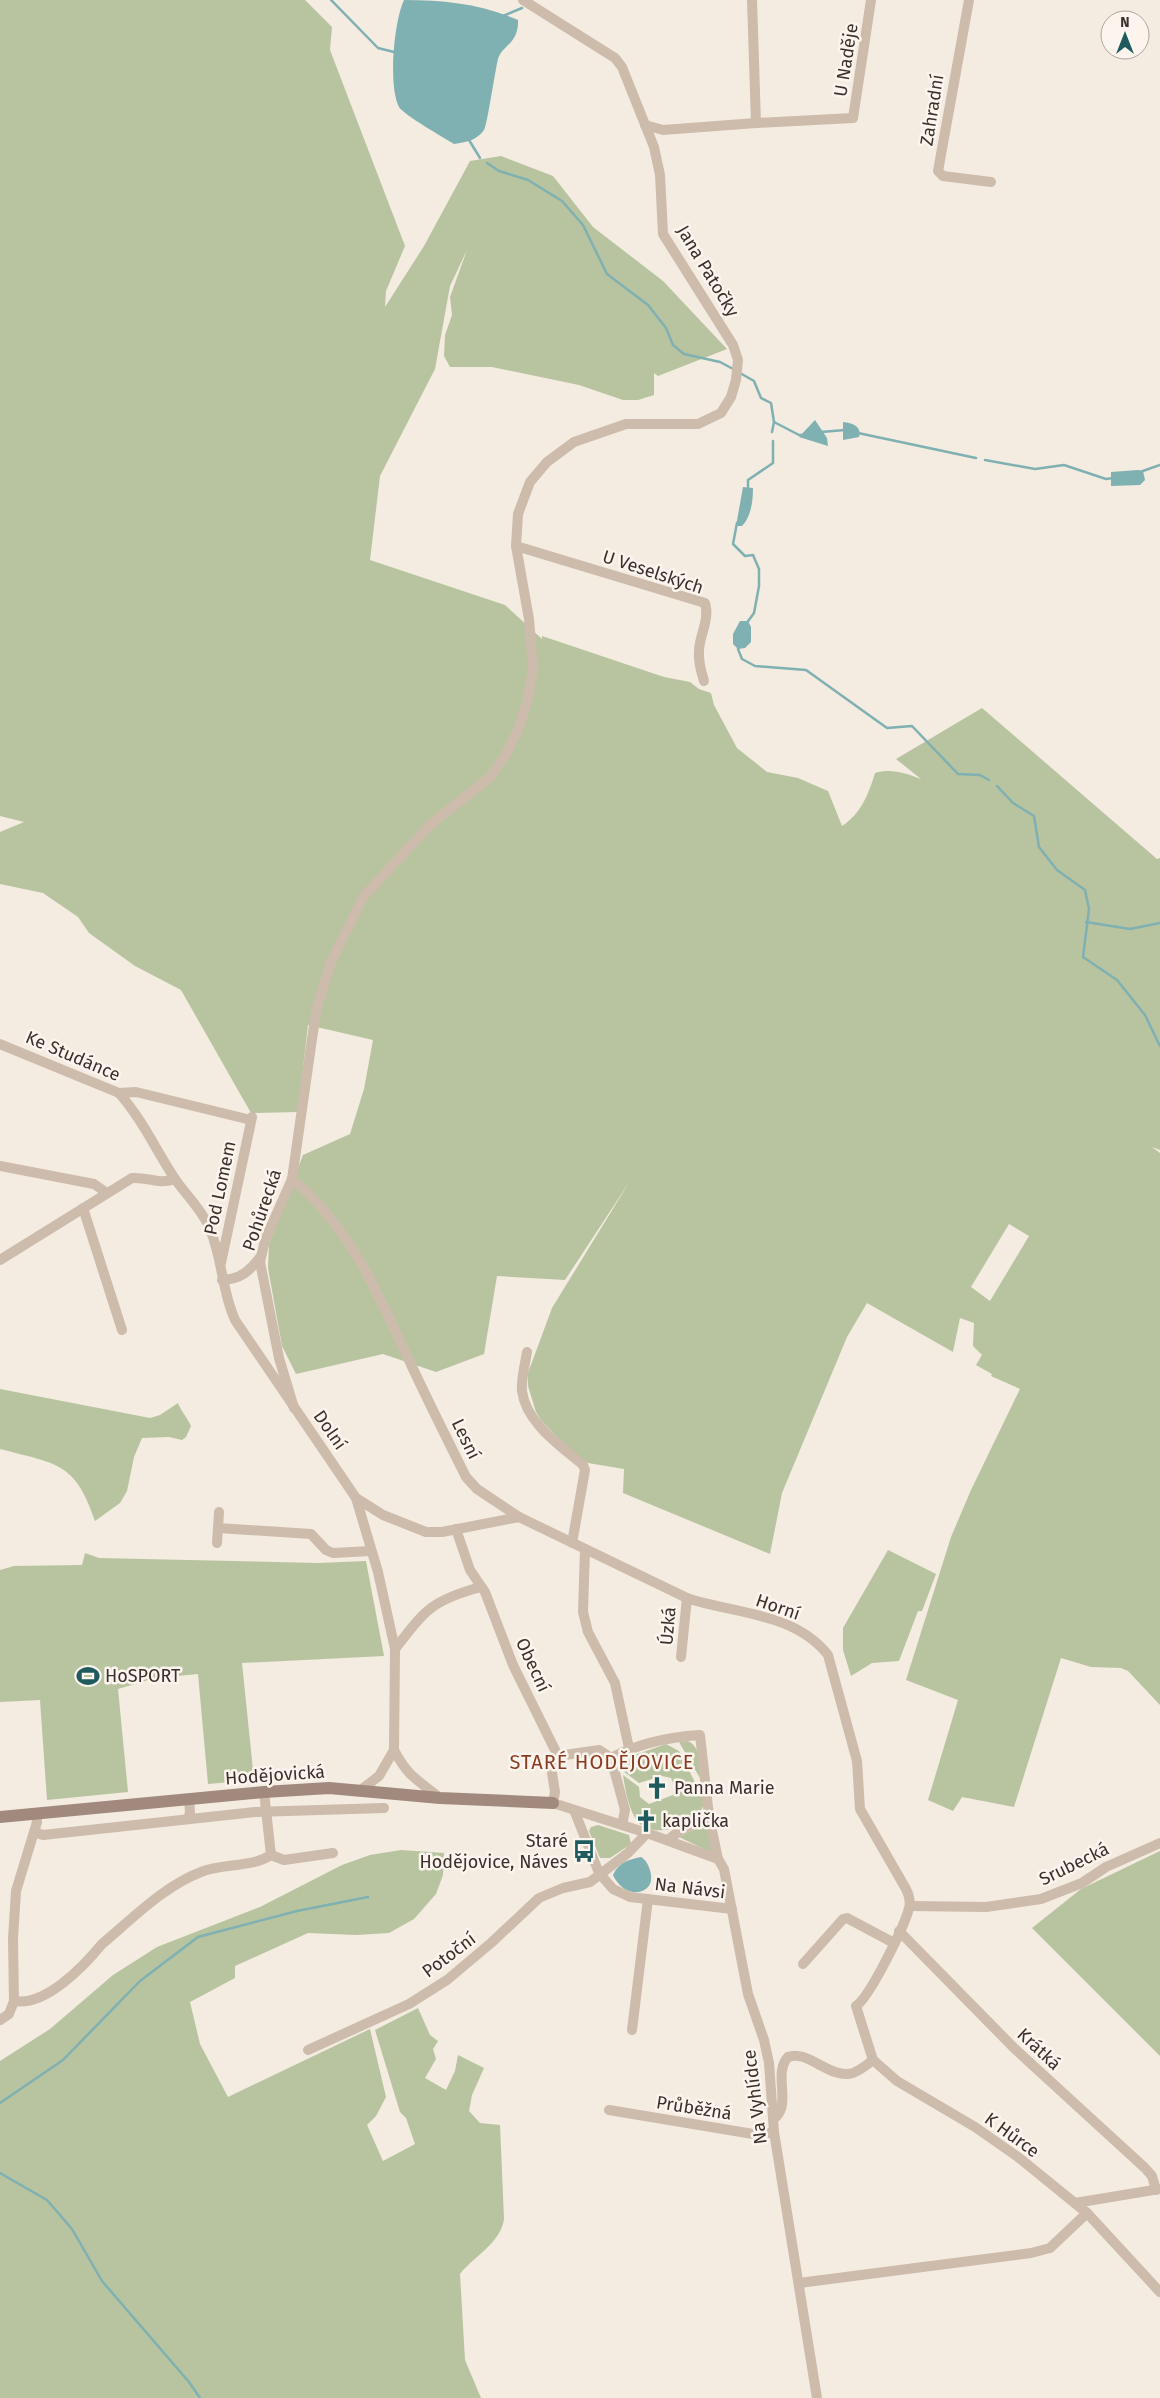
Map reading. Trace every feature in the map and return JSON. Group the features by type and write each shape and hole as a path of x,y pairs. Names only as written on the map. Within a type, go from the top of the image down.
{"street":[{"name":"Jana Patočky","path":"523,0 615,58 622,67 654,147 660,174 663,234 733,345 738,360 731,397 721,413"},
{"path":"752,0 756,123"},
{"name":"U Naděje","path":"645,124 663,130 853,118 871,0"},
{"name":"Zahradní","path":"969,0 938,171 943,176 991,182"},
{"name":"Pohůrecká","path":"294,1408 262,1279 261,1256 265,1240 292,1178 318,1007 331,962 364,896 431,824 489,778 505,756 518,730 527,702 533,669 529,620 516,546 518,514 530,482 548,462 574,442 626,424 698,424 721,413"},
{"name":"U Veselských","path":"516,546 705,603 708,611 699,649 699,660 704,682"},
{"name":"Ke Studánce","path":"0,1044 119,1093 132,1107 160,1155"},
{"name":"Pod Lomem","path":"119,1093 136,1092 251,1118 221,1265"},
{"name":"Dolní","path":"160,1155 209,1226 221,1265 226,1299 235,1320 356,1498 378,1572 395,1649 394,1750"},
{"path":"0,1166 94,1184 107,1193"},
{"path":"0,1260 132,1178 163,1183 175,1179"},
{"name":"Lesní","path":"292,1178 312,1195 344,1235 381,1298 406,1355 466,1477 477,1489 519,1517"},
{"path":"82,1208 122,1330"},
{"path":"222,1280 241,1276 251,1270 261,1256"},
{"path":"527,1352 522,1390 528,1411 549,1436 583,1465 585,1470 572,1544"},
{"path":"356,1498 383,1515 406,1526 426,1532 456,1529 519,1517"},
{"path":"217,1543 219,1512"},
{"name":"Horní","path":"519,1517 687,1598 772,1618 810,1636 828,1654 856,1762 860,1809 906,1889 910,1906"},
{"path":"218,1528 311,1534 326,1550 333,1553 371,1551"},
{"name":"Obecní","path":"456,1529 470,1570 490,1602 513,1665 558,1756"},
{"path":"585,1550 583,1612 588,1632 615,1683 629,1748"},
{"path":"395,1649 431,1606 443,1599 481,1587"},
{"name":"Úzká","path":"681,1657 687,1598"},
{"name":"Na Návsi","path":"574,1810 599,1873 613,1889 630,1897 732,1909 724,1869 718,1859 710,1816 700,1735 671,1737 629,1748 611,1758"},
{"path":"362,1789 378,1776 394,1750"},
{"path":"394,1750 403,1767 414,1779 440,1798"},
{"path":"553,1803 555,1792 551,1766 558,1756 599,1750 611,1758 625,1810 622,1825"},
{"name":"Hodějovická","path":"0,1817 264,1792 329,1788 362,1789 440,1798 553,1803"},
{"path":"264,1792 271,1855"},
{"path":"188,1819 190,1799"},
{"name":"Na Návsi","path":"553,1803 668,1840 718,1859"},
{"path":"34,1832 43,1834 188,1819 370,1804 384,1808"},
{"path":"0,2020 9,2014 14,2001 13,1939 16,1891 34,1832 36,1814"},
{"path":"668,1840 678,1832 710,1816"},
{"path":"599,1873 628,1853 647,1833"},
{"name":"Srubecká","path":"910,1906 986,1907 1041,1899 1082,1883 1106,1866 1160,1843"},
{"path":"14,2001 32,2001 68,1978 93,1956 102,1944 187,1878 211,1868 258,1861 271,1855 284,1860 333,1853"},
{"name":"Potoční","path":"308,2050 409,2004 447,1980 491,1944 539,1898 563,1888 590,1882 599,1873"},
{"path":"632,2030 648,1899"},
{"path":"775,2118 780,2113 782,2068 788,2057 797,2055 843,2074 859,2070 874,2060 856,2006 861,2002 879,1976 910,1906"},
{"name":"Na Vyhlídce","path":"732,1909 748,1994 764,2040 775,2118 774,2132 817,2398"},
{"path":"803,1964 843,1919 847,1918 894,1942"},
{"name":"Krátká","path":"899,1931 1015,2048 1145,2168 1152,2176 1158,2189"},
{"name":"K Hůrce","path":"874,2060 897,2080 975,2127 1011,2152 1075,2203 1087,2213 1160,2292"},
{"name":"Průběžná","path":"609,2110 759,2135 774,2132"},
{"path":"1075,2203 1158,2189"},
{"path":"799,2283 1031,2253 1050,2248 1087,2213"}],"green space":[{"path":"0,0 305,0 332,27 330,50 405,246 386,291 385,307 424,246 470,161 501,156 553,176 593,227 663,281 727,349 658,376 654,373 654,395 638,400 623,400 579,385 492,367 450,367 444,356 445,335 452,315 450,297 467,250 450,286 435,369 380,476 370,560 505,605 542,639 542,636 664,677 690,682 699,689 711,693 714,705 737,748 767,772 798,778 828,791 842,826 859,809 867,795 875,773 893,771 921,779 896,759 982,708 1157,859 1160,858 1160,1150 1152,1147 1160,1153 1160,1705 1128,1671 1121,1668 1091,1667 1061,1658 1014,1807 962,1797 953,1811 928,1800 958,1700 906,1680 951,1537 971,1490 1020,1389 991,1376 992,1374 976,1365 982,1355 973,1346 974,1323 960,1318 953,1352 867,1303 847,1337 782,1493 770,1554 623,1493 624,1469 588,1463 567,1448 536,1412 528,1386 528,1373 552,1308 630,1181 565,1280 497,1276 484,1354 436,1372 383,1354 296,1374 282,1346 268,1268 269,1244 303,1155 350,1134 364,1089 373,1040 308,1025 298,1112 251,1113 181,990 135,966 89,933 78,917 43,893 0,884 0,832 24,822 0,816","holes":["1009,1224 1029,1236 990,1301 971,1287"]},
{"path":"0,1389 150,1418 160,1415 178,1403 191,1426 186,1437 182,1440 169,1437 142,1438 134,1457 127,1491 120,1503 95,1521 80,1487 61,1468 36,1458 0,1449"},
{"path":"888,1550 936,1574 922,1611 918,1611 899,1661 872,1663 851,1676 843,1650 843,1628"},
{"name":"HoSPORT","path":"85,1553 99,1558 318,1563 366,1561 384,1656 242,1663 254,1780 208,1784 198,1674 155,1678 118,1689 128,1792 47,1800 40,1700 0,1702 0,1570 14,1566 82,1565"},
{"path":"688,1741 698,1752 700,1778 679,1742"},
{"path":"666,1744 679,1751 704,1800 702,1809 688,1823 667,1830 656,1830 646,1828 639,1823 633,1813 628,1800 623,1775 639,1787 640,1797 649,1804 673,1795 674,1785 671,1778 662,1776 639,1783 623,1771 629,1757"},
{"path":"598,1825 629,1835 631,1844 610,1858 600,1858 589,1831 591,1827"},
{"path":"706,1825 713,1850 710,1852 679,1837"},
{"path":"401,1850 444,1853 443,1875 436,1894 414,1919 389,1933 356,1935 308,1933 235,1966 235,1978 190,2002 200,2044 228,2097 370,2029 386,2097 376,2116 367,2125 383,2161 415,2144 406,2118 400,2112 375,2030 418,2008 430,2035 438,2041 433,2049 436,2059 425,2078 446,2090 455,2071 458,2055 484,2068 472,2095 469,2111 480,2123 500,2125 504,2219 498,2235 460,2274 465,2360 481,2398 0,2398 0,2061 50,2029 113,1975 157,1947 260,1907 342,1865 370,1855"},
{"path":"1160,1851 1160,2056 1032,1928 1081,1889"}],"water":[{"path":"404,0 463,4 490,10 518,20 516,34 498,59 484,130 474,139 454,144 402,111 399,107 393,69 397,23"},
{"path":"815,420 827,438 828,446 799,437"},
{"path":"843,422 853,424 858,428 859,437 843,440"},
{"path":"1143,471 1145,480 1140,485 1111,486 1111,472"},
{"path":"743,487 753,488 752,503 745,522 742,526 736,526"},
{"path":"740,621 748,621 751,627 751,642 745,648 738,649 733,644 733,634"},
{"path":"641,1857 649,1867 650,1885 642,1891 632,1892 619,1884 613,1875 624,1862"}],"waterway":[{"path":"331,0 378,48 398,53"},
{"path":"503,16 522,8"},
{"path":"469,140 480,158"},
{"path":"487,163 499,171 528,180 562,201 583,225 607,274 648,305 666,328 673,345 684,354 720,362 735,370"},
{"path":"740,373 754,381 761,398 771,403 774,422 772,432"},
{"path":"774,422 799,435 803,435"},
{"path":"821,432 845,430"},
{"path":"858,433 976,458"},
{"path":"748,489 748,480 773,463 773,441"},
{"path":"985,460 1035,469 1064,465 1106,479 1113,478"},
{"path":"1140,472 1160,465"},
{"path":"737,523 733,544 745,556 753,555 759,569 759,586 754,613 746,624"},
{"path":"739,646 738,649 742,659 755,666 806,670 887,728 912,726 958,774 980,775 989,780"},
{"path":"997,786 1013,803 1034,816 1039,847 1057,870 1085,890 1089,909 1083,957 1117,980 1145,1015 1160,1046"},
{"path":"1086,922 1130,929 1160,923"},
{"path":"0,2103 63,2060 140,1981 198,1937 297,1911 368,1897"},
{"path":"0,2173 47,2200 72,2229 102,2281 189,2382 200,2398"}],"place":[{"name":"HoSPORT","path":"88,1676"},
{"name":"Panna Marie","path":"657,1788"},
{"name":"kaplička","path":"646,1821"},
{"name":"Staré Hodějovice, Náves","path":"584,1851"}],"district":[{"name":"STARÉ HODĚJOVICE","path":"602,1762"}]}
